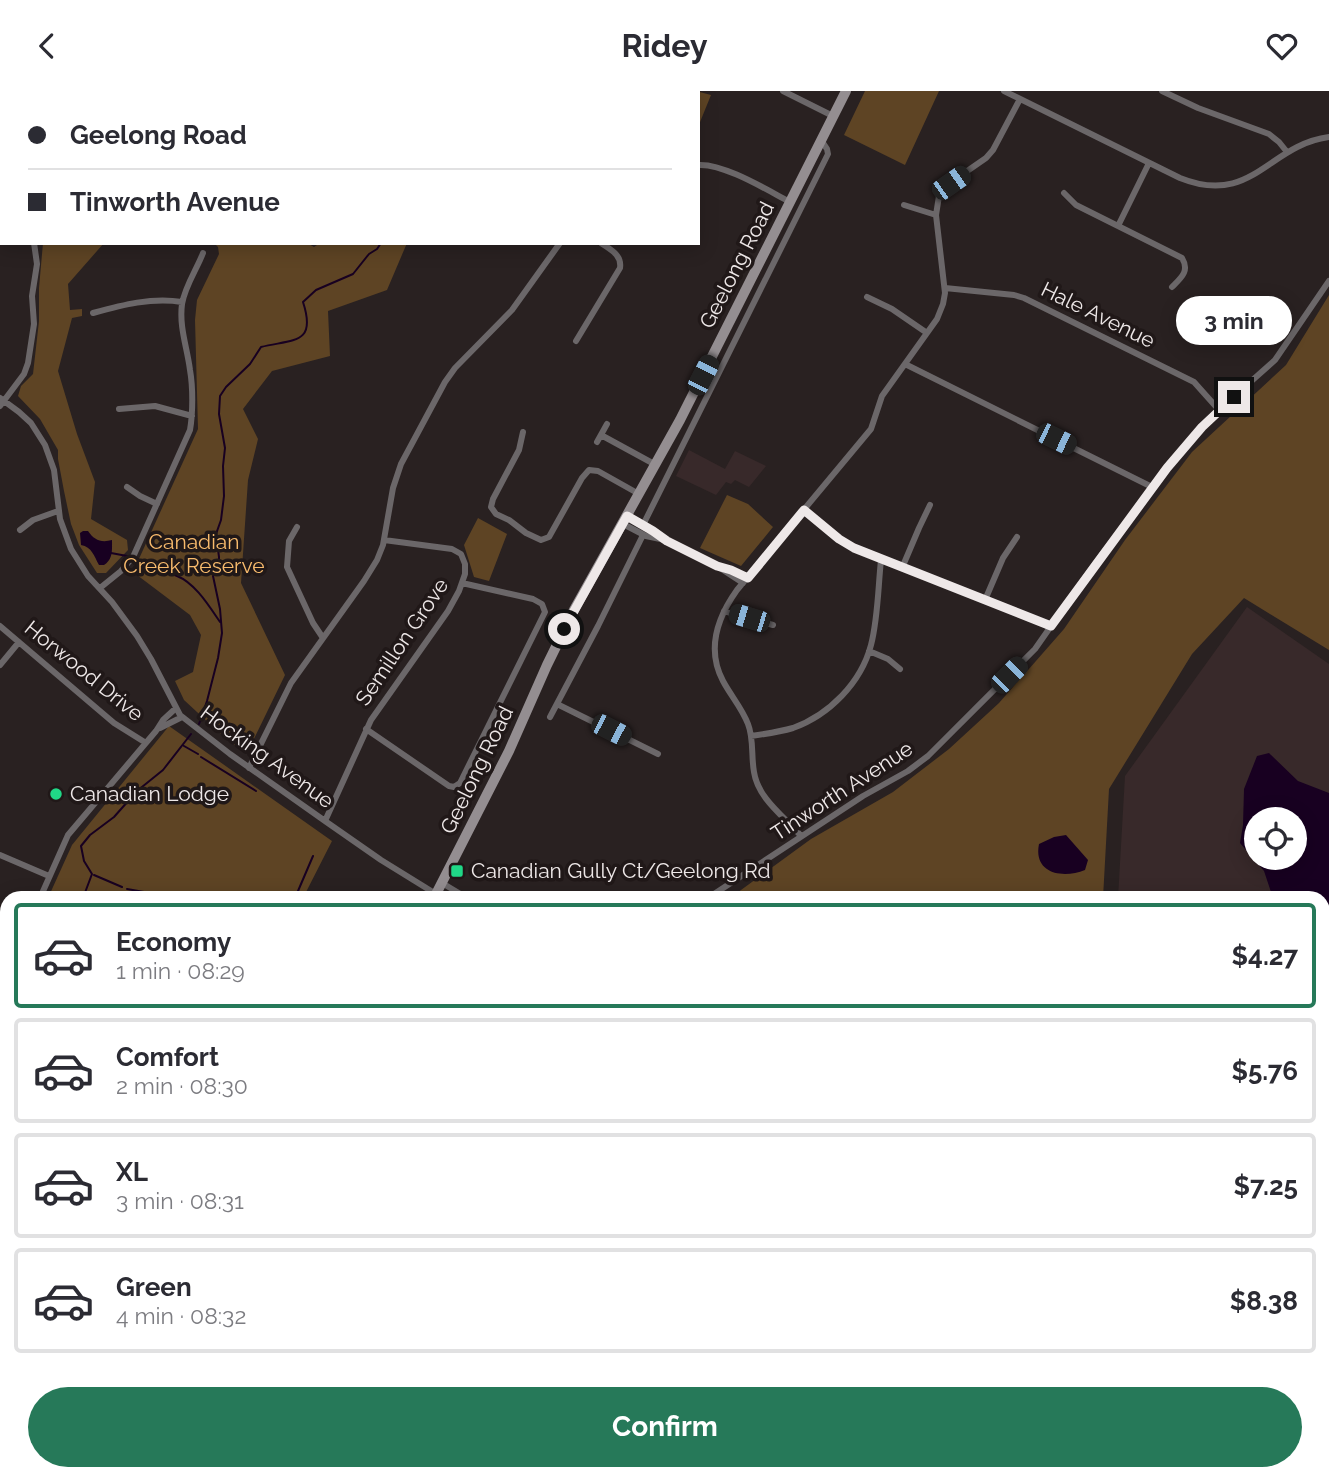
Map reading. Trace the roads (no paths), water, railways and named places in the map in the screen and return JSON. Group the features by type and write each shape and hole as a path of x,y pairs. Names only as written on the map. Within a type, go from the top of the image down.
{"main road":[{"name":"Geelong Road","path":"438,891 509,751 574,610 656,465 845,93"}],"street":[{"path":"783,91 833,115"},
{"path":"1004,91 1194,183 1235,183 1307,142 1329,137"},
{"path":"1162,91 1209,113 1264,132 1277,140 1287,152"},
{"path":"801,837 769,802 754,775 751,736 746,720 721,678 716,658 716,630 724,611 745,580 871,429 882,396 940,313 945,288 936,215 938,200 943,189 992,152 1020,99"},
{"path":"550,717 589,644 644,525 820,170 828,152 821,140"},
{"path":"814,154 822,159 820,170"},
{"path":"1118,226 1149,163"},
{"path":"700,165 721,167 790,202"},
{"path":"1064,193 1075,205 1182,258 1185,270 1172,287"},
{"path":"904,205 936,215"},
{"path":"1,402 24,374 29,363 34,324 32,296 37,264 34,245"},
{"path":"249,768 286,691 372,570 381,551 394,485 401,464 447,378 512,310 559,245"},
{"path":"576,341 621,268 619,257 604,245"},
{"path":"100,589 133,557 187,439 192,416 190,370 181,329 182,302 203,253"},
{"name":"Tinworth Avenue","path":"719,891 928,756 1026,659 1152,487 1219,410 1275,360 1329,281"},
{"name":"Hale Avenue","path":"945,288 1024,298 1194,382 1219,410"},
{"path":"867,297 892,309 927,333"},
{"path":"93,313 142,302 182,302"},
{"path":"905,364 1152,487"},
{"name":"Hocking Avenue","path":"1,402 19,412 31,423 47,450 54,470 58,511 71,549 145,648 182,717 249,768 428,891"},
{"path":"119,409 155,406 192,416"},
{"path":"597,442 607,424"},
{"path":"523,432 520,448 491,505 496,515 509,520 533,538 541,540 548,537 589,470 598,471 639,494"},
{"path":"601,435 656,465"},
{"path":"127,487 157,504"},
{"path":"902,568 930,505"},
{"path":"804,510 844,543 1051,626"},
{"path":"20,530 33,520 58,511"},
{"path":"625,520 644,525 667,541 717,566 731,570 745,580"},
{"path":"625,520 642,534 667,541"},
{"path":"297,527 289,541 287,569 323,638"},
{"path":"985,600 1003,558 1017,537"},
{"name":"Semillon Grove","path":"325,821 366,729 449,611 466,571 463,556 457,551 384,540"},
{"path":"751,736 794,727 822,713 851,685 869,651 881,560"},
{"path":"366,729 449,786 455,787 461,781 545,612 542,604 533,599 462,583"},
{"path":"724,611 773,625"},
{"name":"Horwood Drive","path":"0,625 114,723 146,743"},
{"path":"0,665 19,642"},
{"path":"869,651 888,659 900,669"},
{"path":"557,704 658,754"},
{"path":"43,891 68,835 176,708"},
{"path":"156,731 182,717"},
{"path":"0,855 49,876"},
{"path":"442,883 455,891"}],"waterway":[{"path":"199,724 218,658 222,633 213,576 219,568 216,534 224,496 225,448 219,414 220,396 250,364 261,347 299,338 307,326 303,302 316,290 353,274 380,245"},
{"path":"111,553 127,556"},
{"path":"139,563 184,579 201,596 220,622"},
{"path":"86,891 92,874 84,861 81,846 90,835 114,817 137,791 163,770 191,734"},
{"path":"184,746 198,754"},
{"path":"201,757 256,791"},
{"path":"298,891 313,856"},
{"path":"94,875 122,887"},
{"path":"127,889 138,891"}],"place":[{"name":"Canadian Lodge","path":"56,794"},
{"name":"Canadian Gully Ct/Geelong Rd","path":"457,871"}],"park label":[{"name":"Canadian Creek Reserve","path":"194,554"}]}
